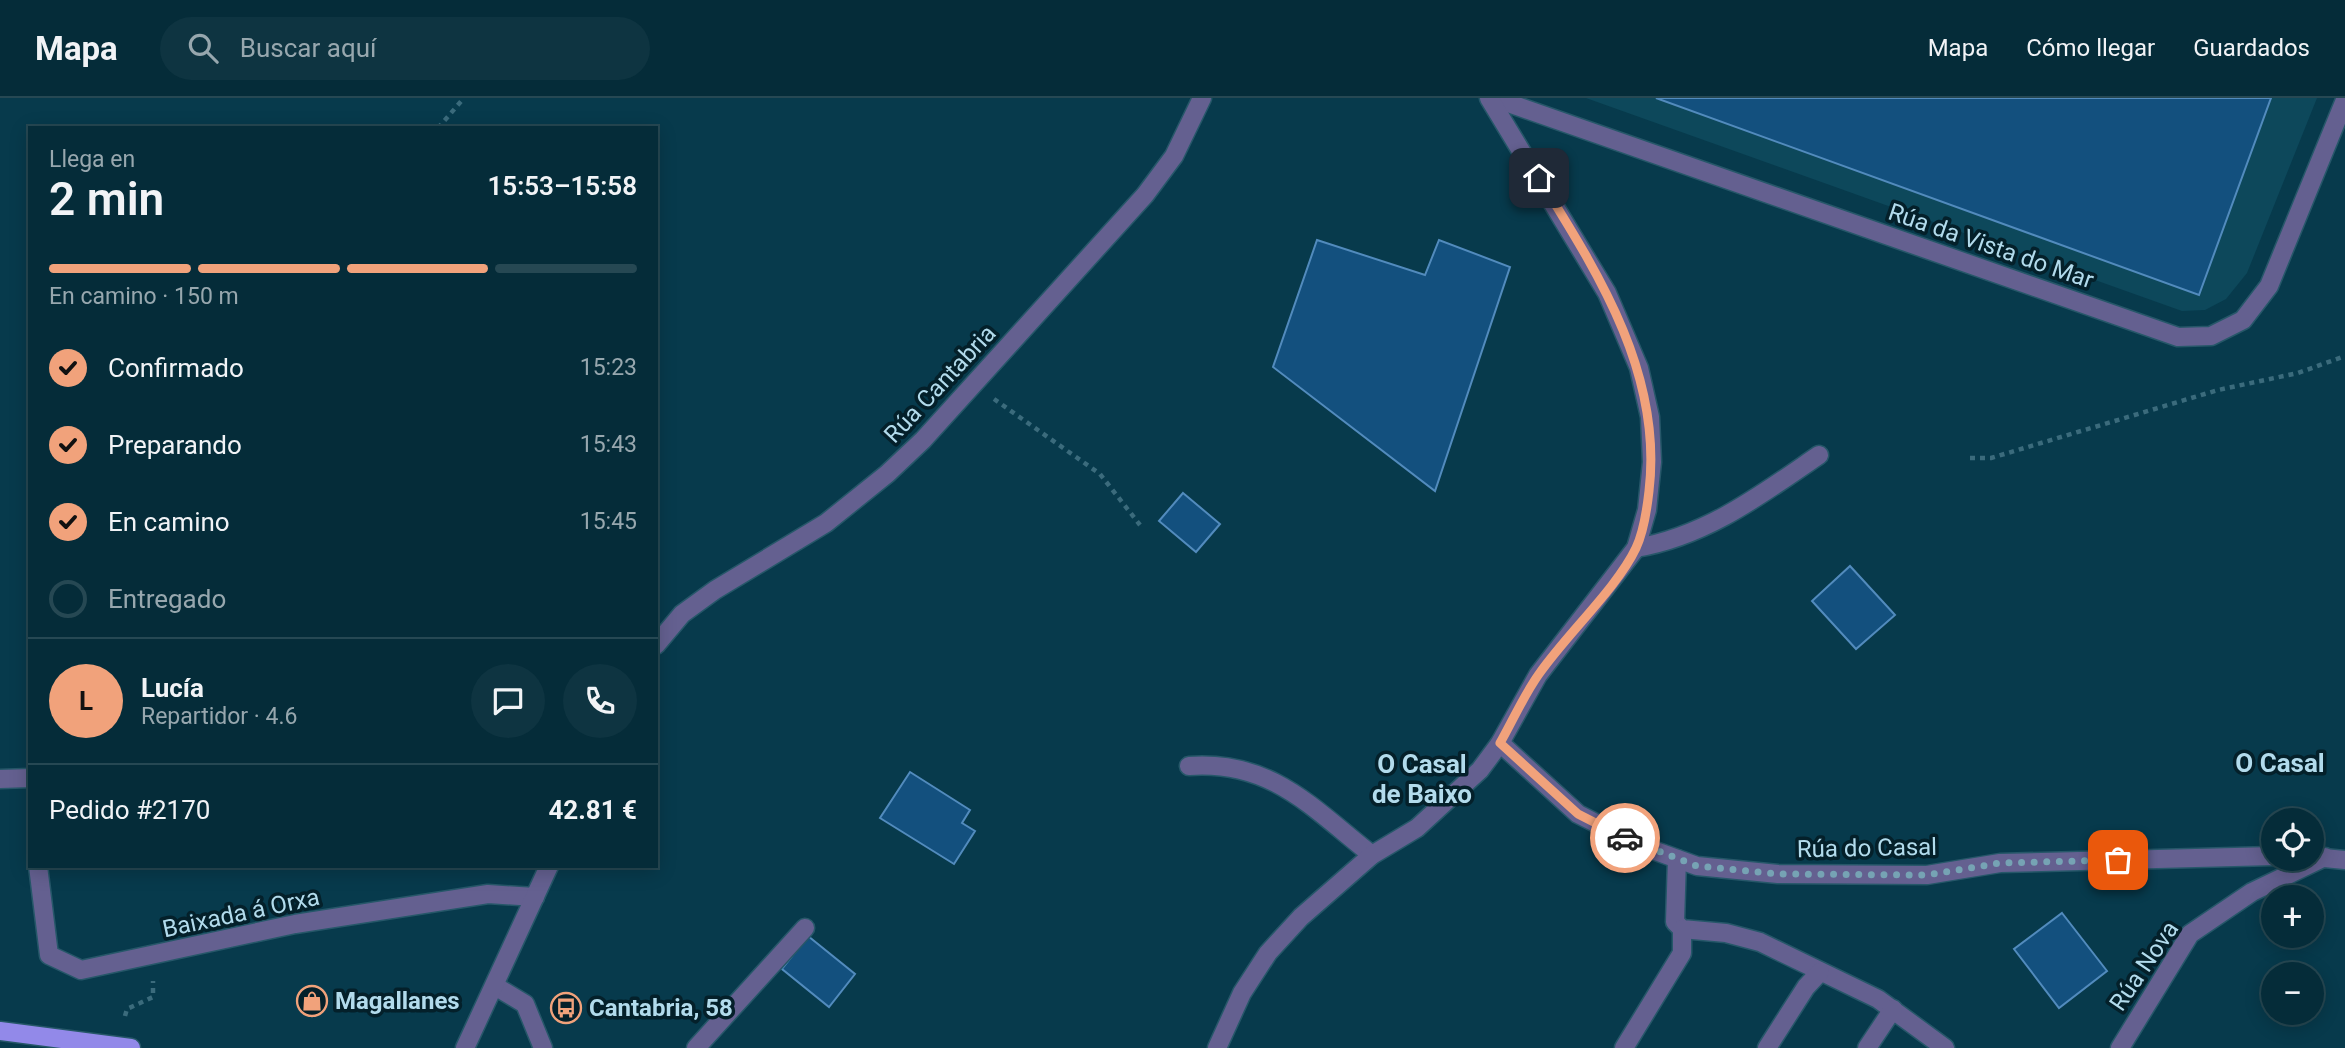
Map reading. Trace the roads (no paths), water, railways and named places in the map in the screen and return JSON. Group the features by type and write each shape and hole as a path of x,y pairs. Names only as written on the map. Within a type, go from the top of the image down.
{"main road":[{"path":"0,1031 40,1041 131,1048"}],"street":[{"name":"Rúa Cantabria","path":"658,643 682,614 715,590 845,509 923,440 1152,187 1174,156 1202,98"},
{"name":"Rúa da Vista do Mar","path":"1491,98 2178,337 2211,336 2243,320 2269,286 2345,100"},
{"path":"1217,1048 1242,993 1268,953 1301,917 1372,855 1417,828 1480,770 1500,743 1538,675 1636,548 1647,510 1652,462 1650,417 1639,368 1607,293 1491,98"},
{"path":"1636,548 1668,542 1704,528 1750,502 1819,455"},
{"name":"Rúa do Casal","path":"1500,743 1578,814 1639,845 1697,866 1778,874 1927,875 2000,863 2261,856"},
{"path":"1189,766 1219,764 1251,770 1278,782 1372,855"},
{"path":"0,779 28,778"},
{"path":"2324,858 2345,860"},
{"path":"1677,859 1675,922 1682,929 1726,933 1760,942 1894,1009 1945,1048"},
{"name":"Baixada á Orxa","path":"38,868 49,955 81,970 295,924 488,894 535,897"},
{"path":"465,1048 548,868"},
{"name":"Rúa Nova","path":"2120,1048 2190,934 2252,892 2292,871"},
{"path":"696,1048 805,928"},
{"path":"1624,1048 1682,953 1682,929"},
{"path":"1767,1048 1806,987 1820,972"},
{"path":"495,986 525,1004 543,1048"},
{"path":"1867,1048 1894,1009"}],"place":[{"name":"Magallanes","path":"312,1001"},
{"name":"Cantabria, 58","path":"566,1008"}],"district":[{"name":"O Casal","path":"2280,763"},
{"name":"O Casal de Baixo","path":"1422,779"}]}
